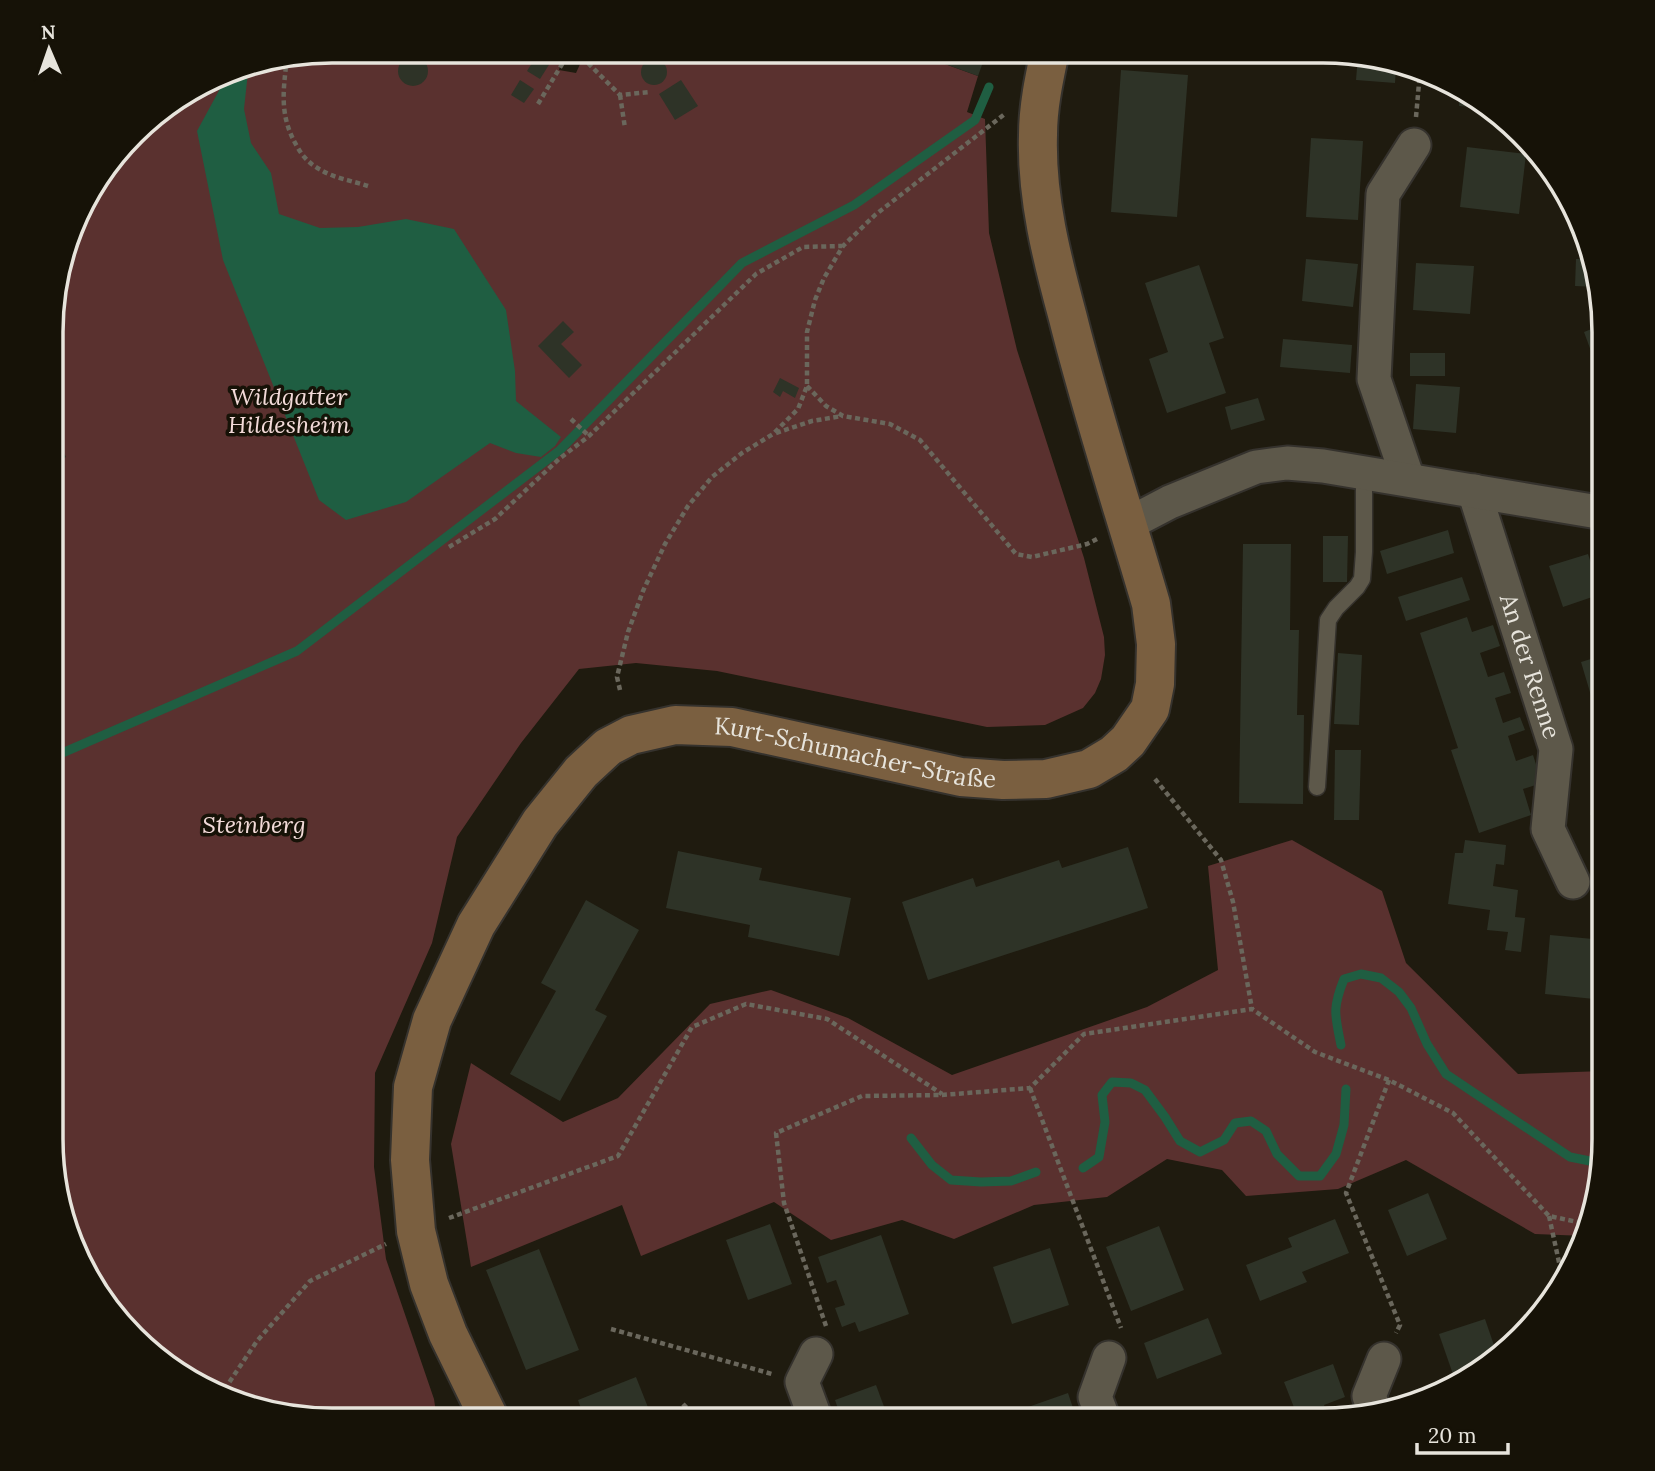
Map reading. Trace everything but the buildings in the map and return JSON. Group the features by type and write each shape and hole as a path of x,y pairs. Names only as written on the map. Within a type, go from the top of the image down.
{"street":[{"name":"Kurt-Schumacher-Straße","path":"484,1408 448,1334 429,1284 402,1237 410,1160 413,1087 432,1020 475,925 540,823 581,772 608,747 631,735 675,725 698,724 732,727 961,777 1046,779 1088,769 1114,754 1128,741 1150,709 1155,684 1156,644 1151,604 1079,363 1056,272 1039,177 1038,134 1048,63"},
{"path":"1408,479 1374,379 1383,194 1414,145"},
{"path":"1128,524 1170,502 1256,467 1287,463 1364,472 1592,511"},
{"name":"An der Renne","path":"1474,491 1556,749 1548,829 1573,882"},
{"path":"1099,1408 1095,1397 1109,1358"},
{"path":"1372,1404 1369,1396 1384,1359"},
{"path":"809,1368 814,1408"}],"lane":[{"path":"1317,787 1328,620 1362,579 1364,472"}],"path":[{"path":"538,104 563,63"},
{"path":"588,63 620,95 625,128"},
{"path":"286,67 284,115 290,136 303,157 321,171 368,186"},
{"path":"1414,145 1419,81"},
{"path":"620,95 650,92"},
{"path":"773,434 797,409 807,386 807,332 815,300 824,278 843,246 875,215 992,123"},
{"path":"449,547 495,519 559,459 589,436 756,274 803,247 843,246"},
{"path":"807,386 826,406 843,416"},
{"path":"620,691 617,677 628,632 643,591 665,544 688,506 712,477 742,453 773,434 812,421 843,416 890,424 920,440 1016,554 1032,557 1087,544 1128,524"},
{"path":"570,419 589,436"},
{"path":"1155,779 1222,860 1233,902 1252,1009"},
{"path":"226,1387 257,1341 310,1281 402,1237 618,1156 692,1027 746,1004 828,1019 942,1095"},
{"path":"611,1329 809,1368 827,1327 784,1203 776,1133 862,1096 942,1095 1030,1088 1084,1034 1252,1009 1315,1052 1389,1080 1453,1113 1549,1216 1560,1266"},
{"path":"1384,1359 1400,1325 1346,1193 1389,1080"},
{"path":"1030,1088 1121,1329 1109,1358"},
{"path":"1549,1216 1579,1222"},
{"path":"683,1404 687,1408"}],"green space":[{"path":"560,63 559,70 576,73 581,63 942,63 978,76 967,112 985,119 989,233 1017,350 1084,558 1104,637 1105,655 1101,679 1095,693 1083,708 1045,725 987,727 717,671 636,663 579,669 521,743 457,837 432,943 375,1073 374,1167 386,1259 435,1408 297,1406 246,1394 197,1372 155,1341 119,1303 99,1274 83,1242 72,1209 65,1174 63,1139 63,332 68,280 83,229 99,197 119,168 142,142 168,119 197,99 229,83 262,72 297,65"},
{"path":"1292,840 1382,891 1406,963 1518,1074 1592,1071 1590,1174 1574,1236 1535,1234 1406,1160 1338,1189 1246,1196 1222,1170 1167,1159 1107,1197 1034,1205 954,1239 902,1220 831,1240 774,1202 641,1256 622,1205 471,1267 451,1144 471,1063 563,1122 618,1098 710,1004 771,990 848,1018 952,1075 1147,1007 1218,970 1208,866"}],"shaded area":[{"path":"248,77 244,109 251,143 271,173 279,214 320,228 358,227 406,219 454,229 506,310 515,371 516,401 561,437 555,446 541,457 516,453 490,443 406,502 346,520 319,500 223,260 197,131 221,87"}],"waterway":[{"path":"63,753 297,651 560,450 742,263 854,205 975,120 989,87"},
{"path":"1341,1045 1336,1012 1344,979 1361,974 1381,978 1399,992 1411,1008 1427,1044 1446,1074 1570,1157 1591,1161"},
{"path":"1083,1168 1099,1157 1105,1122 1102,1095 1112,1082 1131,1083 1145,1090 1180,1141 1200,1152 1224,1140 1235,1123 1251,1121 1266,1131 1277,1154 1299,1176 1320,1176 1336,1154 1344,1125 1346,1089"},
{"path":"911,1138 932,1165 951,1180 1011,1181 1036,1172"}],"park label":[{"name":"Wildgatter Hildesheim","path":"289,411"},
{"name":"Steinberg","path":"254,825"}]}
